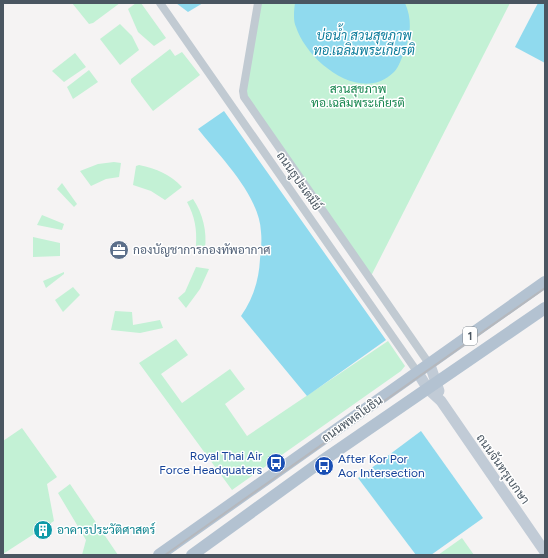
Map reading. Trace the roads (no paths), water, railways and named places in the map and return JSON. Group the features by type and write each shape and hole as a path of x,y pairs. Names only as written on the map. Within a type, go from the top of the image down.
{"main road":[{"name":"ถนนพหลโยธิน","path":"159,555 430,365 545,282"},
{"name":"ถนนพหลโยธิน","path":"192,555 322,461 545,308"},
{"name":"ถนนจันทรุเบกษา","path":"430,365 433,385 441,401 545,552"},
{"name":"ถนนจันทรุเบกษา","path":"418,373 433,385"}],"street":[{"name":"ถนนธูปะเตมีย์","path":"160,3 418,373"},
{"name":"ถนนธูปะเตมีย์","path":"258,3 243,91 244,97 430,365"}],"water":[{"path":"176,3 203,3 188,12"},
{"name":"บ่อน้ำ สวนสุขภาพ ทอ.เฉลิมพระเกียรติ","path":"295,3 405,3 410,21 409,38 400,62 394,72 381,81 366,84 351,81 337,75 323,65 311,53 302,40 294,22"},
{"path":"538,3 545,3 545,63 515,47"},
{"path":"224,111 386,340 307,396 241,316 255,289 258,274 261,249 259,218 246,190 198,129"},
{"path":"421,431 483,518 431,555 416,555 358,478"}],"railway":[{"path":"165,555 545,288"}],"place":[{"name":"กองบัญชาการกองทัพอากาศ","path":"119,250"},
{"name":"Royal Thai Air Force Headquaters","path":"276,463"},
{"name":"After Kor Por Aor Intersection","path":"324,466"},
{"name":"อาคารประวัติศาสตร์","path":"43,530"}],"park label":[{"name":"สวนสุขภาพ ทอ.เฉลิมพระเกียรติ","path":"358,96"}]}
